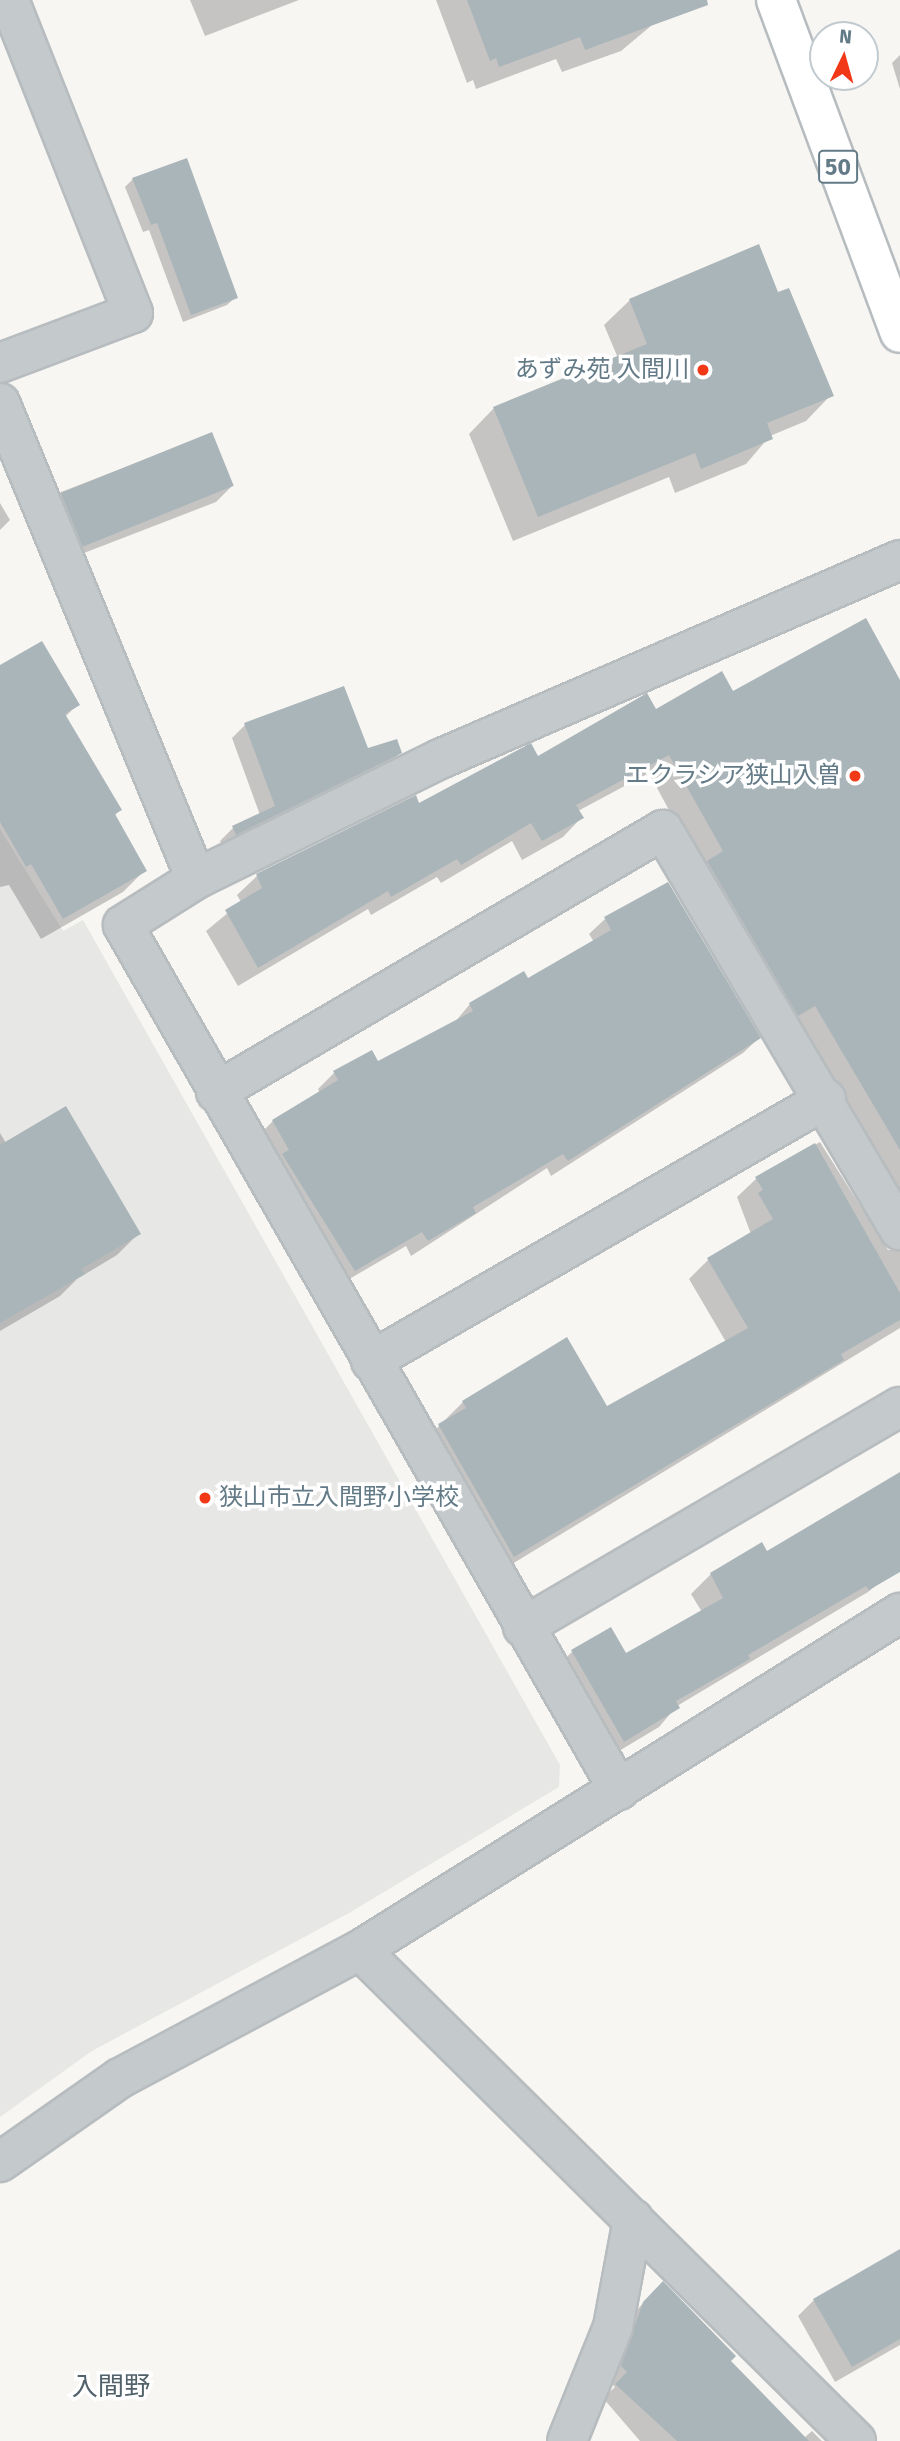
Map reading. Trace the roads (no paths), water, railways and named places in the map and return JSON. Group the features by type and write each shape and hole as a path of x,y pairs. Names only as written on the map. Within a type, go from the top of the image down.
{"main road":[{"name":"50","path":"776,0 900,333"}],"street":[{"path":"0,363 133,313 9,0"},
{"path":"0,403 196,879"},
{"path":"619,1790 216,1092 123,925 196,879 440,759 900,560"},
{"path":"216,1092 663,830 826,1099 900,1230"},
{"path":"371,1361 826,1099"},
{"path":"523,1627 900,1406"},
{"path":"0,2162 120,2078 360,1950 900,1613"},
{"path":"360,1950 856,2441"},
{"path":"567,2441 614,2327 633,2219"}],"place":[{"name":"あずみ苑 入間川","path":"703,370"},
{"name":"エクラシア狭山入曽","path":"855,776"},
{"name":"狭山市立入間野小学校","path":"205,1498"}],"district":[{"name":"入間野","path":"111,2387"}]}
